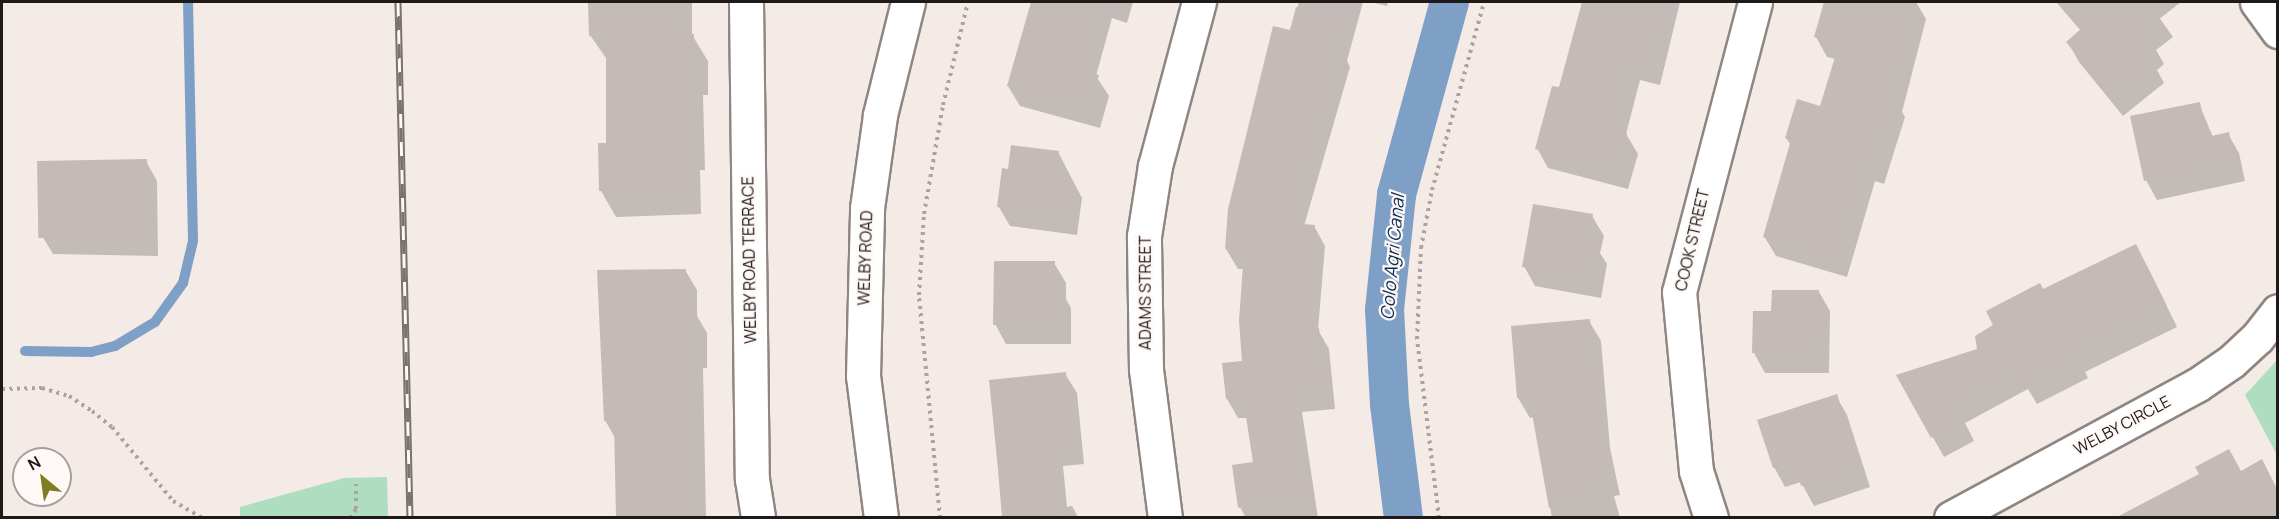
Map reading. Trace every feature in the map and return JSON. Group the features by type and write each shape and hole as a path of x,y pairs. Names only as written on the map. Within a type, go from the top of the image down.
{"street":[{"name":"WELBY ROAD TERRACE","path":"746,2 752,479 758,518"},
{"name":"WELBY ROAD","path":"881,518 863,376 867,208 880,115 908,2"},
{"name":"ADAMS STREET","path":"1165,518 1146,369 1144,236 1155,165 1199,2"},
{"name":"COOK STREET","path":"1711,518 1696,471 1679,291 1755,2"},
{"path":"2257,2 2277,31"},
{"name":"WELBY CIRCLE","path":"1951,518 2197,385 2232,362 2257,339 2277,311"}],"path":[{"path":"940,518 923,372 920,284 926,203 943,105 968,2"},
{"path":"1439,518 1418,339 1420,248 1432,190 1484,2"},
{"path":"2,389 42,388 84,406 112,427 173,501 203,518"},
{"path":"350,518 356,509 356,484"}],"green space":[{"path":"2277,360 2277,455 2245,395"},
{"path":"387,477 388,517 240,517 240,507 344,478"}],"building":[{"path":"588,2 678,2 678,34 694,34 694,69 689,69 691,145 686,145 687,189 599,191 598,143 606,143 606,35 589,36"},
{"path":"1031,2 1101,2 1081,70 1099,75 1089,109 1007,86"},
{"path":"1582,2 1667,2 1649,66 1629,61 1611,129 1627,133 1617,170 1535,149 1552,86 1559,87"},
{"path":"1824,2 1915,2 1890,95 1894,96 1873,165 1864,162 1836,258 1763,237 1791,140 1785,138 1797,99 1820,106 1839,44 1814,37"},
{"path":"2059,2 2181,2 2144,31 2154,44 2145,51 2154,62 2111,97 2066,42 2082,28"},
{"path":"1296,7 1342,19 1335,44 1340,46 1289,223 1315,225 1306,329 1319,328 1324,390 1291,393 1308,497 1238,508 1232,465 1253,462 1243,397 1226,399 1222,363 1242,361 1239,321 1244,251 1225,249 1228,209 1273,26 1290,30"},
{"path":"2200,102 2207,137 2229,132 2235,162 2144,181 2130,116"},
{"path":"1011,145 1059,151 1056,175 1071,177 1066,215 997,207 1002,168 1008,169"},
{"path":"147,159 148,236 38,238 37,161"},
{"path":"1533,204 1593,214 1588,241 1596,243 1590,278 1522,267"},
{"path":"2136,244 2167,306 2075,352 2078,358 2024,385 2016,369 1955,403 1964,421 1931,438 1896,375 1977,349 1975,336 1993,325 1986,311 2040,283 2043,289"},
{"path":"994,261 1055,261 1055,287 1061,287 1060,325 993,325"},
{"path":"686,269 687,311 696,311 697,349 692,349 696,518 616,518 614,420 604,421 597,270"},
{"path":"1772,290 1819,290 1818,354 1752,353 1753,311 1771,311"},
{"path":"1590,319 1600,434 1603,434 1610,476 1592,478 1596,500 1549,508 1529,397 1517,398 1511,326"},
{"path":"1066,372 1073,444 1053,447 1060,518 1003,518 989,380"},
{"path":"1837,394 1860,467 1801,486 1793,461 1773,468 1757,420"},
{"path":"2229,449 2241,471 2262,459 2277,489 2277,518 2115,518 2199,474 2195,467"}],"waterway":[{"path":"25,351 91,352 115,346 155,322 183,283 193,241 188,2"},
{"name":"Colo Agri Canal","path":"1403,518 1389,404 1384,309 1396,194 1449,2"}],"railway":[{"path":"398,2 410,518"}]}
